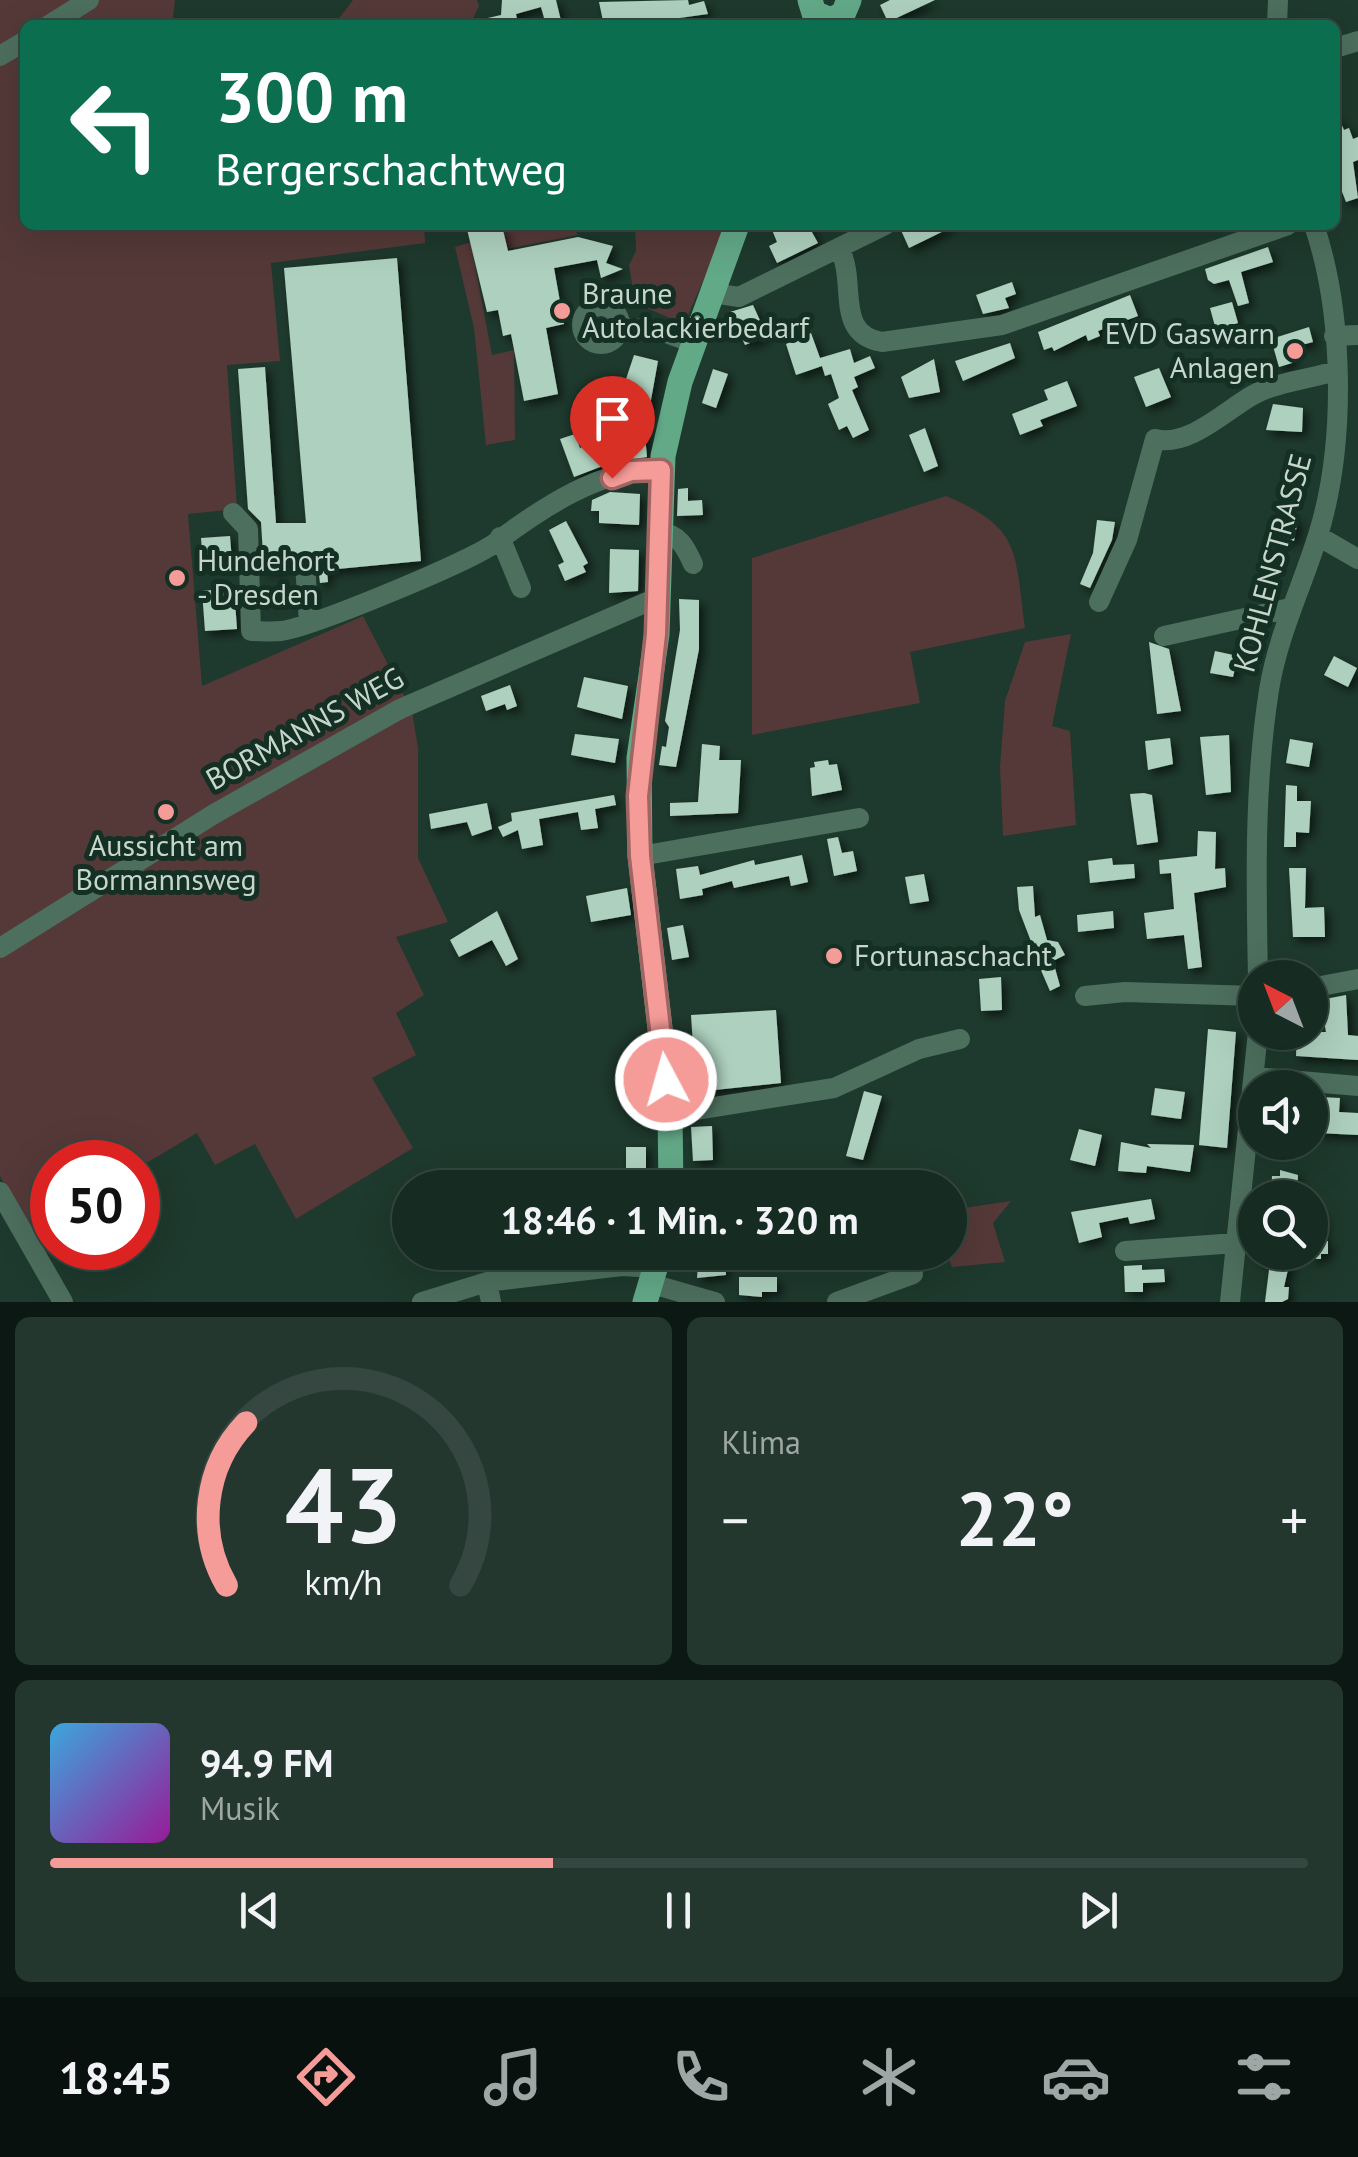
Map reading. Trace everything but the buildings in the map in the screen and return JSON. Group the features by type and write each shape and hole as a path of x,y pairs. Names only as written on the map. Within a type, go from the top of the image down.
{"main road":[{"path":"814,14 838,18 849,0"},
{"path":"671,1170 670,1114 640,856 639,758 658,602 661,470 671,412 735,230"}],"street":[{"path":"58,20 89,0"},
{"path":"712,293 739,296 876,230"},
{"path":"840,250 849,272 848,311 855,327 864,338 882,342 988,328 1107,296 1274,230"},
{"name":"KOHLENSTRASSE","path":"1258,960 1255,856 1260,759 1270,687 1290,608 1324,539 1335,458 1334,336 1315,230"},
{"path":"599,306 612,309 621,328 612,342 596,350 582,327 586,312 599,306"},
{"path":"621,328 654,329 694,343"},
{"path":"1334,336 1358,335"},
{"path":"1098,602 1126,540 1156,439 1164,441 1192,432 1257,393 1336,371"},
{"path":"233,513 248,529 250,631 282,631 408,583 500,537 566,498 631,471 661,470"},
{"path":"658,533 668,532 679,540 693,564"},
{"path":"500,537 521,588"},
{"path":"1324,539 1358,559"},
{"path":"304,566 309,622"},
{"name":"BORMANNS WEG","path":"0,948 214,814 400,709 637,606 658,602"},
{"path":"1164,636 1290,608"},
{"path":"640,856 860,818"},
{"path":"1328,985 1358,979"},
{"path":"1085,996 1125,992 1238,995"},
{"path":"670,1114 834,1088 919,1049 960,1039"},
{"path":"1328,1083 1358,1086"},
{"path":"1230,1302 1245,1160"},
{"path":"0,1192 63,1302"},
{"path":"1125,1251 1236,1243"},
{"path":"422,1302 622,1266 715,1302"},
{"path":"838,1302 912,1274"}],"shaded area":[{"path":"0,0 175,0 173,20 20,20 20,230 424,230 425,243 271,263 280,361 227,365 237,509 188,514 202,686 363,616 412,711 418,748 418,858 448,922 396,937 424,995 396,1013 416,1055 372,1078 413,1148 296,1219 255,1144 215,1165 197,1133 160,1155 160,1140 30,1140 28,1232 0,1176"},
{"path":"353,0 477,0 479,6 472,20 338,20"},
{"path":"467,230 574,230 578,235 491,252 472,249 492,355 514,350 515,440 486,445 474,328 455,247 471,242"},
{"path":"635,230 726,230 684,324 635,303 629,265 636,251"},
{"path":"946,496 971,508 1002,532 1015,561 1025,628 910,652 920,703 752,735 752,558"},
{"path":"1071,634 1052,726 1070,731 1076,825 1003,836 1000,767 1005,701 1025,642"},
{"path":"1011,1201 993,1223 1005,1262 967,1266 967,1207"}],"place":[{"name":"Braune Autolackierbedarf","path":"562,311"},
{"name":"EVD Gaswarn Anlagen","path":"1295,351"},
{"name":"Hundehort - Dresden","path":"177,578"},
{"name":"Aussicht am Bormannsweg","path":"166,812"},
{"name":"Fortunaschacht","path":"834,956"}],"route":[{"path":"612,478 631,471 661,470 656,634 639,758 638,821 666,1080"}]}
